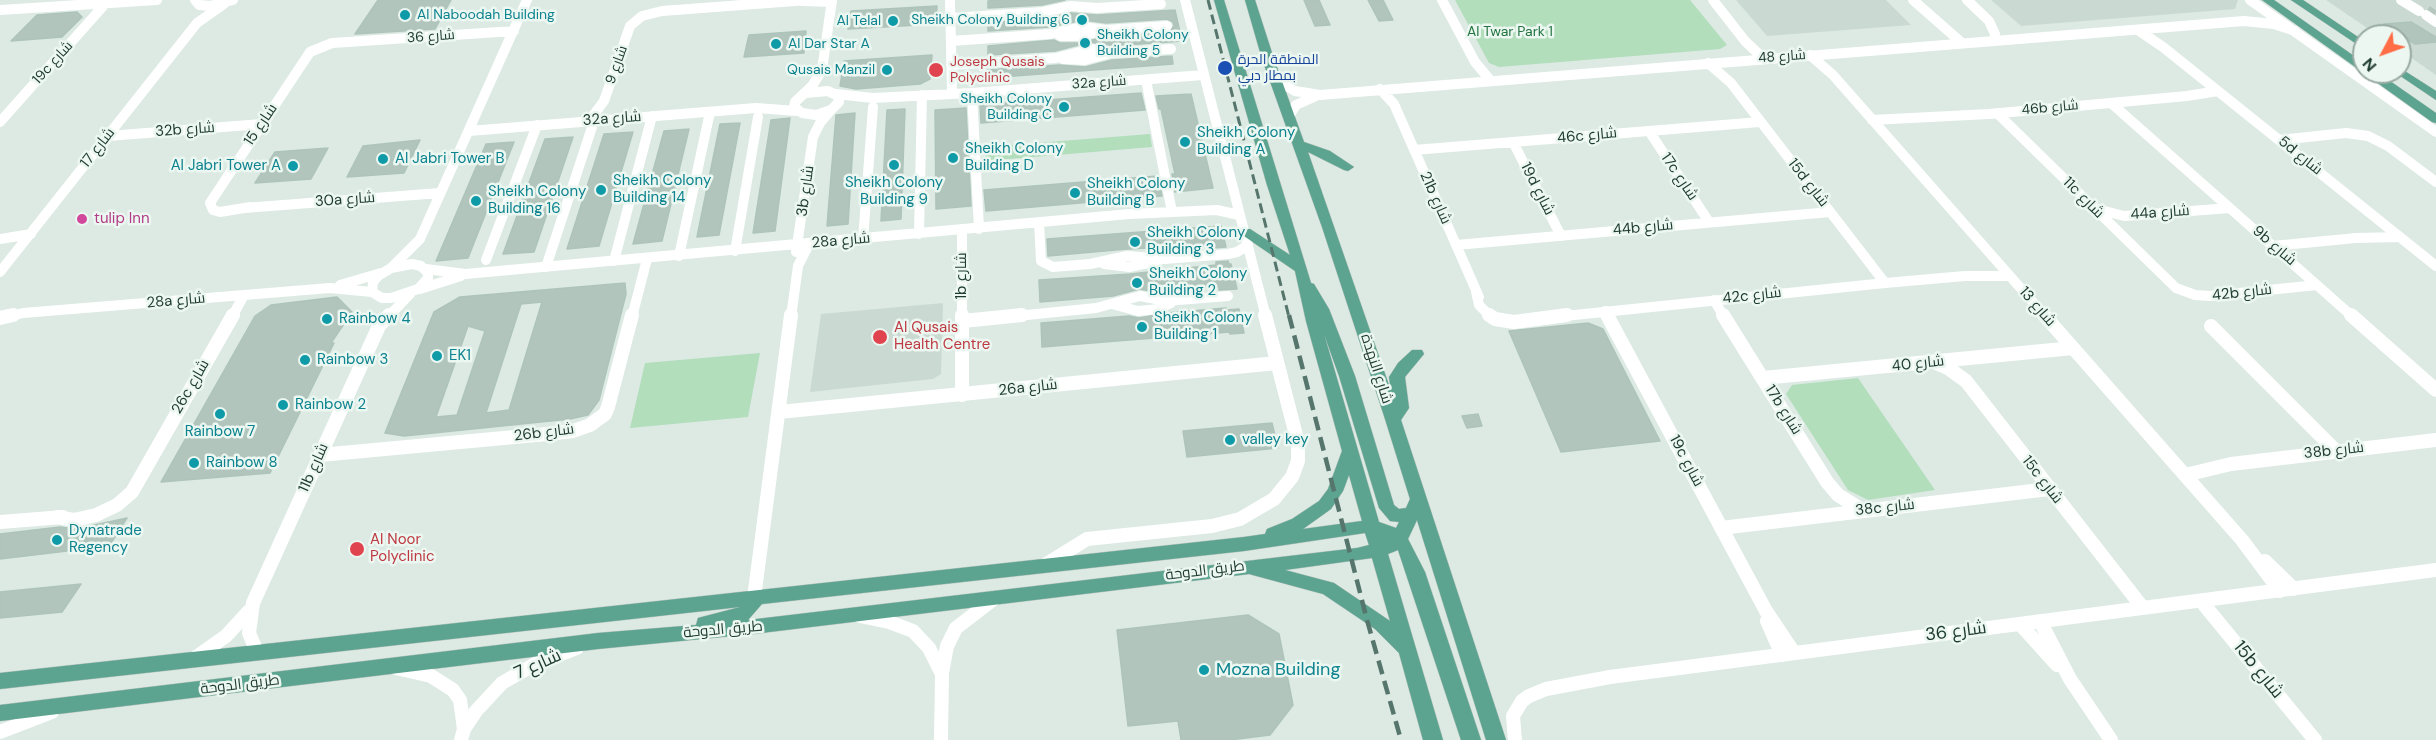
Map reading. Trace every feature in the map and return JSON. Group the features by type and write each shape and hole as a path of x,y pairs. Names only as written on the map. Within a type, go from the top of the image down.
{"main road":[{"path":"1219,0 1273,185 1303,274 1370,525 1433,740"},
{"path":"2296,0 2352,38"},
{"name":"شارع النهدة","path":"1249,1 1393,419 1415,507 1496,740"},
{"path":"2264,3 2352,60"},
{"path":"2412,79 2436,96"},
{"path":"2386,84 2436,119"},
{"path":"1299,144 1326,154 1348,167"},
{"path":"1246,238 1303,274 1317,298 1347,376 1387,508 1396,516 1415,507"},
{"path":"1393,419 1401,408 1397,377 1403,367 1417,354"},
{"path":"1244,544 1298,524 1325,506 1346,469 1350,451"},
{"path":"1399,540 1415,507"},
{"path":"1370,525 1387,530 1405,546 1416,572 1471,740"},
{"name":"طريق الدوحة","path":"0,681 1244,544 1370,525"},
{"name":"طريق الدوحة","path":"0,713 598,641 753,627 1378,551 1390,547 1399,540"},
{"path":"1242,567 1328,588 1381,624 1407,649"},
{"path":"598,641 737,617 749,609 754,598"}],"street":[{"path":"0,10 157,0"},
{"path":"183,0 231,1"},
{"path":"950,0 952,93"},
{"path":"1045,565 1087,539 1226,523 1252,513 1274,499 1292,477 1299,452 1185,0"},
{"path":"1442,0 1475,62 1490,80"},
{"path":"1713,0 1745,41 1764,59"},
{"path":"1913,0 1958,43"},
{"path":"1966,0 1987,18 1995,34 1994,40"},
{"path":"2250,0 2264,3 2295,32 2436,132"},
{"path":"2406,0 2430,15"},
{"name":"شارع 17","path":"0,273 197,22 231,1"},
{"path":"379,326 379,310 373,282 420,239 528,1"},
{"path":"813,137 808,122 794,107 822,70 832,1"},
{"name":"شارع 9","path":"596,121 629,30 642,19 670,10 832,1"},
{"path":"196,2 197,22"},
{"name":"19c شارع","path":"2,117 106,3"},
{"path":"2244,21 2260,15 2264,3"},
{"path":"951,18 1043,12 1071,13 1097,8 1161,4"},
{"name":"شارع 48","path":"1289,116 1296,105 1320,95 1380,89 2244,21 2274,24 2295,32"},
{"path":"951,41 1050,34 1079,36 1106,30 1167,26"},
{"name":"5d شارع","path":"2142,30 2436,266"},
{"name":"شارع 36","path":"347,43 514,31"},
{"path":"1745,41 1754,59"},
{"name":"شارع 15","path":"250,207 229,211 213,210 210,203 305,58 319,49 347,43"},
{"path":"951,65 1056,58 1085,60 1112,52 1171,49"},
{"name":"شارع 13","path":"1821,54 1833,75"},
{"name":"شارع 13","path":"1810,55 1833,75 2287,590"},
{"path":"1475,62 1478,81"},
{"name":"15d شارع","path":"1719,62 1731,83 1760,122 1886,283"},
{"name":"15d شارع","path":"1708,63 1731,83"},
{"path":"822,70 839,99 832,109"},
{"name":"32a شارع","path":"469,131 710,112 800,112 816,115 832,109 886,98 1203,75"},
{"path":"1146,80 1172,212"},
{"name":"شارع 48","path":"1276,80 1295,91 1320,95"},
{"path":"1394,104 1398,88"},
{"name":"21b شارع","path":"1380,89 1394,104 1476,292 1481,309 1496,319 1514,322 1538,318"},
{"name":"32a شارع","path":"757,113 821,90 886,98"},
{"path":"972,93 979,229"},
{"name":"46b شارع","path":"1875,123 2222,94"},
{"path":"919,234 922,95"},
{"name":"شارع 9","path":"596,121 604,101"},
{"name":"9b شارع","path":"2111,103 2436,390"},
{"path":"863,240 873,107"},
{"name":"3b شارع","path":"754,598 798,266 796,258 803,245 813,137 820,123 832,109"},
{"path":"679,256 710,112"},
{"path":"735,251 757,113"},
{"name":"11c شارع","path":"1997,113 2169,284"},
{"path":"614,261 652,116"},
{"path":"546,267 596,121"},
{"name":"46c شارع","path":"1414,150 1760,122"},
{"name":"32b شارع","path":"108,136 262,124"},
{"path":"486,260 537,125"},
{"name":"17c شارع","path":"1649,131 1709,222"},
{"path":"2279,140 2346,133 2368,136 2388,146 2436,182"},
{"name":"19d شارع","path":"1513,142 1561,236"},
{"name":"30a شارع","path":"250,207 440,193"},
{"name":"28a شارع","path":"1217,210 1236,201"},
{"name":"44a شارع","path":"2091,206 2124,216 2230,208"},
{"name":"28a شارع","path":"330,288 401,265 465,274 863,240 1039,222 1217,210 1239,215"},
{"name":"44b شارع","path":"1456,245 1830,212"},
{"path":"1039,222 1040,258 1044,264 1053,267 1101,263 1119,267 1138,266 1165,259 1231,254 1246,238"},
{"path":"2356,238 2390,229"},
{"name":"1b شارع","path":"962,230 963,395"},
{"path":"0,239 32,234"},
{"path":"2273,246 2356,238 2400,237"},
{"path":"414,292 428,278 423,267 420,239"},
{"path":"0,245 22,246"},
{"name":"26b شارع","path":"320,455 540,434 573,430 590,425 598,420 608,407 647,259"},
{"name":"42c شارع","path":"1538,318 2006,272"},
{"name":"28a شارع","path":"0,318 23,314 330,288 391,298 465,274"},
{"name":"42b شارع","path":"2169,284 2188,293 2203,296 2317,285"},
{"name":"11b شارع","path":"192,660 226,636 250,610 379,326 414,292"},
{"name":"26c شارع","path":"0,522 57,517 84,519 107,511 127,497 139,480 244,295"},
{"path":"963,321 1096,308 1112,304 1138,311 1158,309 1174,301 1228,296"},
{"name":"17b شارع","path":"1714,300 1827,482 1838,495 1862,510"},
{"name":"19c شارع","path":"1605,311 1766,611 1769,626 1788,654"},
{"name":"28a شارع","path":"0,312 23,314"},
{"path":"2211,326 2336,451"},
{"name":"شارع 40","path":"1763,378 2073,348"},
{"name":"15c شارع","path":"1934,362 1948,368 1966,381 2143,608"},
{"name":"26a شارع","path":"779,412 1277,363"},
{"name":"38b شارع","path":"2180,470 2436,440"},
{"name":"38c شارع","path":"1721,528 2049,489"},
{"name":"شارع 36","path":"1515,740 1513,716 1522,701 1529,696 1546,689 1610,677 2436,570"},
{"path":"941,740 942,673 946,646 956,628 997,596"},
{"name":"15b شارع","path":"2200,601 2315,740"},
{"name":"11b شارع","path":"250,610 249,633 256,652"},
{"path":"853,615 889,622 913,632 929,648 942,673"},
{"path":"2040,621 2070,679 2111,740"},
{"path":"2020,624 2070,679"},
{"name":"شارع 7","path":"462,735 487,696 518,672 598,641"},
{"name":"شارع 7","path":"393,667 431,676 453,690 460,700 463,713 462,735"},
{"path":"0,732 69,705"}],"shaded area":[{"path":"1736,0 1886,0 1911,25 1767,36"},
{"path":"1991,0 2238,0 2235,9 2021,26"},
{"path":"2326,0 2436,0 2436,75 2412,58 2412,24 2361,24"},
{"name":"Al Qusais Health Centre","path":"943,303 941,374 933,379 810,392 821,314"}],"green space":[{"name":"Al Twar Park 1","path":"1455,0 1690,0 1727,45 1720,49 1499,67 1489,63"},
{"path":"1150,134 1152,147 986,161 985,147"},
{"path":"760,353 748,417 630,428 645,363"},
{"path":"1858,378 1935,490 1868,500 1848,490 1786,394 1792,385"}],"building":[{"name":"Al Naboodah Building","path":"378,0 451,0 435,29 355,34"},
{"path":"1065,0 1042,5 988,8 988,1"},
{"path":"1304,0 1319,0 1330,25 1315,26"},
{"path":"1368,0 1383,0 1393,20 1379,21"},
{"name":"Al Telal","path":"937,6 936,24 848,29 851,11"},
{"path":"1175,10 1182,41 1112,46 1090,42 1055,51 988,55 988,46 1054,40 1060,43 1080,43 1105,37 1167,33 1174,26 1173,22 1167,19 1106,23 1084,20 1049,27 988,31 988,23 1044,19 1071,13 1097,15"},
{"path":"77,12 82,17 62,37 11,41 37,15"},
{"path":"2411,22 2436,37 2436,42 2415,44 2412,42 2412,24 2384,24"},
{"name":"Al Dar Star A","path":"806,31 804,53 744,57 749,35"},
{"name":"Qusais Manzil","path":"932,55 930,79 920,84 856,89 840,86 844,61"},
{"path":"1172,56 1173,64 988,78 988,70 1059,65 1085,67 1112,60"},
{"name":"Sheikh Colony Building C","path":"1141,93 1145,110 981,123 980,105"},
{"name":"Sheikh Colony Building A","path":"1191,94 1213,188 1175,192 1172,174 1175,174 1156,96"},
{"name":"Sheikh Colony Building D","path":"966,108 971,206 936,209 935,110"},
{"name":"Sheikh Colony Building 9","path":"905,109 901,219 881,221 887,110"},
{"path":"855,113 848,224 827,226 836,115"},
{"path":"790,118 775,231 753,233 771,120"},
{"path":"740,123 719,235 697,237 720,124"},
{"path":"689,129 662,241 633,244 664,131"},
{"name":"Sheikh Colony Building 14","path":"633,132 599,246 567,249 604,134"},
{"path":"573,137 534,252 503,254 545,139"},
{"name":"Al Jabri Tower B","path":"420,140 404,173 347,177 363,146"},
{"name":"Sheikh Colony Building 16","path":"514,142 468,258 436,261 486,144"},
{"name":"Al Jabri Tower A","path":"328,148 311,179 255,183 275,152"},
{"name":"Sheikh Colony Building B","path":"1158,176 1162,196 986,211 984,190"},
{"name":"Sheikh Colony Building 3","path":"1221,226 1226,247 1213,248 1212,245 1127,249 1048,256 1047,239"},
{"name":"Sheikh Colony Building 2","path":"1228,261 1231,264 1237,289 1219,290 1219,287 1158,292 1139,289 1113,296 1040,302 1039,280 1130,274 1216,265 1216,262"},
{"name":"EK1","path":"625,283 626,294 599,400 588,415 570,419 404,436 385,433 434,312 460,297","holes":["542,302 509,410 486,413 521,304","468,326 485,331 457,415 436,417"]},
{"path":"337,297 352,312 331,343 334,343 270,473 161,482 255,316 271,305"},
{"name":"Sheikh Colony Building 1","path":"1226,308 1226,310 1239,309 1244,333 1230,334 1229,332 1042,347 1041,323 1129,316 1139,318"},
{"path":"1588,323 1603,329 1660,441 1561,452 1509,331"},
{"path":"1478,414 1482,426 1467,428 1462,416"},
{"name":"valley key","path":"1272,423 1278,448 1187,457 1183,431"},
{"name":"Dynatrade Regency","path":"127,518 109,546 0,559 0,534 60,527 76,529"},
{"name":"Dynatrade Regency","path":"81,584 62,612 0,618 0,592"},
{"name":"Mozna Building","path":"1248,615 1279,634 1293,705 1270,735 1230,740 1181,740 1178,721 1128,726 1117,630"}],"tunnel":[{"path":"2427,10 2434,15"}],"railway":[{"path":"1208,0 1289,317"},
{"path":"1289,315 1367,620 1401,740"}],"place":[{"name":"Al Naboodah Building","path":"405,15"},
{"name":"Sheikh Colony Building 6","path":"1082,20"},
{"name":"Al Telal","path":"893,21"},
{"name":"Sheikh Colony Building 5","path":"1085,43"},
{"name":"Al Dar Star A","path":"776,44"},
{"name":"المنطقة الحرة بمطار دبي","path":"1225,68"},
{"name":"Qusais Manzil","path":"887,70"},
{"name":"Joseph Qusais Polyclinic","path":"936,70"},
{"name":"Sheikh Colony Building C","path":"1064,107"},
{"name":"Sheikh Colony Building A","path":"1185,142"},
{"name":"Sheikh Colony Building D","path":"953,158"},
{"name":"Al Jabri Tower B","path":"383,159"},
{"name":"Sheikh Colony Building 9","path":"894,165"},
{"name":"Al Jabri Tower A","path":"293,166"},
{"name":"Sheikh Colony Building 14","path":"601,190"},
{"name":"Sheikh Colony Building B","path":"1075,193"},
{"name":"Sheikh Colony Building 16","path":"476,201"},
{"name":"tulip Inn","path":"82,219"},
{"name":"Sheikh Colony Building 3","path":"1135,242"},
{"name":"Sheikh Colony Building 2","path":"1137,283"},
{"name":"Rainbow 4","path":"327,319"},
{"name":"Sheikh Colony Building 1","path":"1142,327"},
{"name":"Al Qusais Health Centre","path":"880,337"},
{"name":"EK1","path":"437,356"},
{"name":"Rainbow 3","path":"305,360"},
{"name":"Rainbow 2","path":"283,405"},
{"name":"Rainbow 7","path":"220,414"},
{"name":"valley key","path":"1230,440"},
{"name":"Rainbow 8","path":"194,463"},
{"name":"Dynatrade Regency","path":"57,540"},
{"name":"Al Noor Polyclinic","path":"357,549"},
{"name":"Mozna Building","path":"1204,670"}]}
